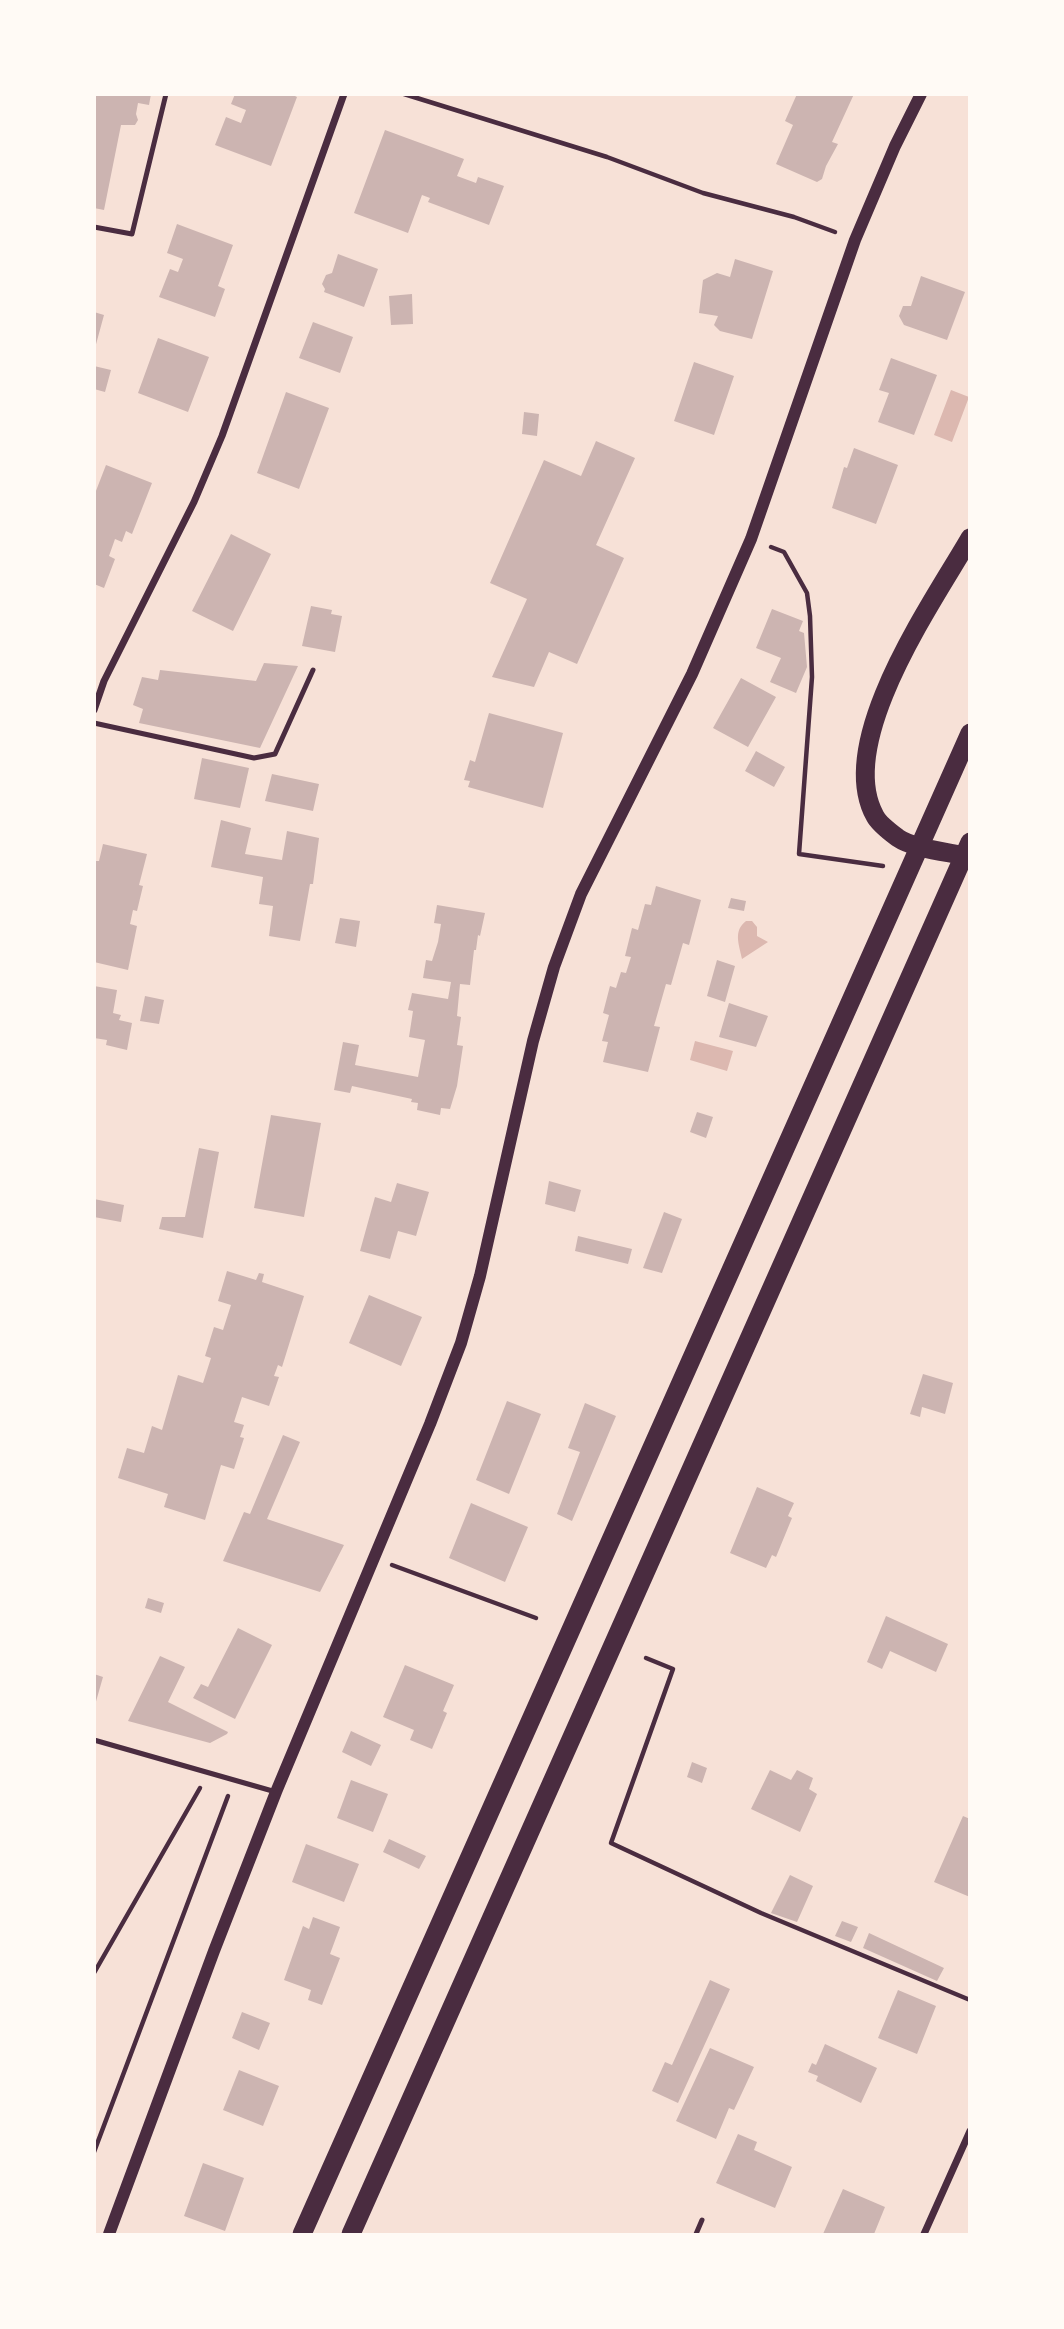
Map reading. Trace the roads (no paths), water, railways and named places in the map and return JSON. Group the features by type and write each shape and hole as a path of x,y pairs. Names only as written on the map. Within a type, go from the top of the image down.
{"highway":[{"path":"970,538 892,673 873,719 867,760 867,795 875,817 900,839 970,857"},
{"path":"302,2235 970,733"},
{"path":"351,2235 970,842"}],"street":[{"path":"94,710 104,681 194,502 222,436 344,94"},
{"path":"109,2235 276,1792 461,1343 480,1276 533,1041 554,967 581,894 692,674 751,539 855,240 895,146 921,94"},
{"path":"94,677 104,681"},
{"path":"924,2235 970,2131"}],"lane":[{"path":"94,227 132,234 166,94"},
{"path":"94,723 254,758 275,754 313,670"},
{"path":"94,1740 276,1792"},
{"path":"696,2235 702,2220"}]}
